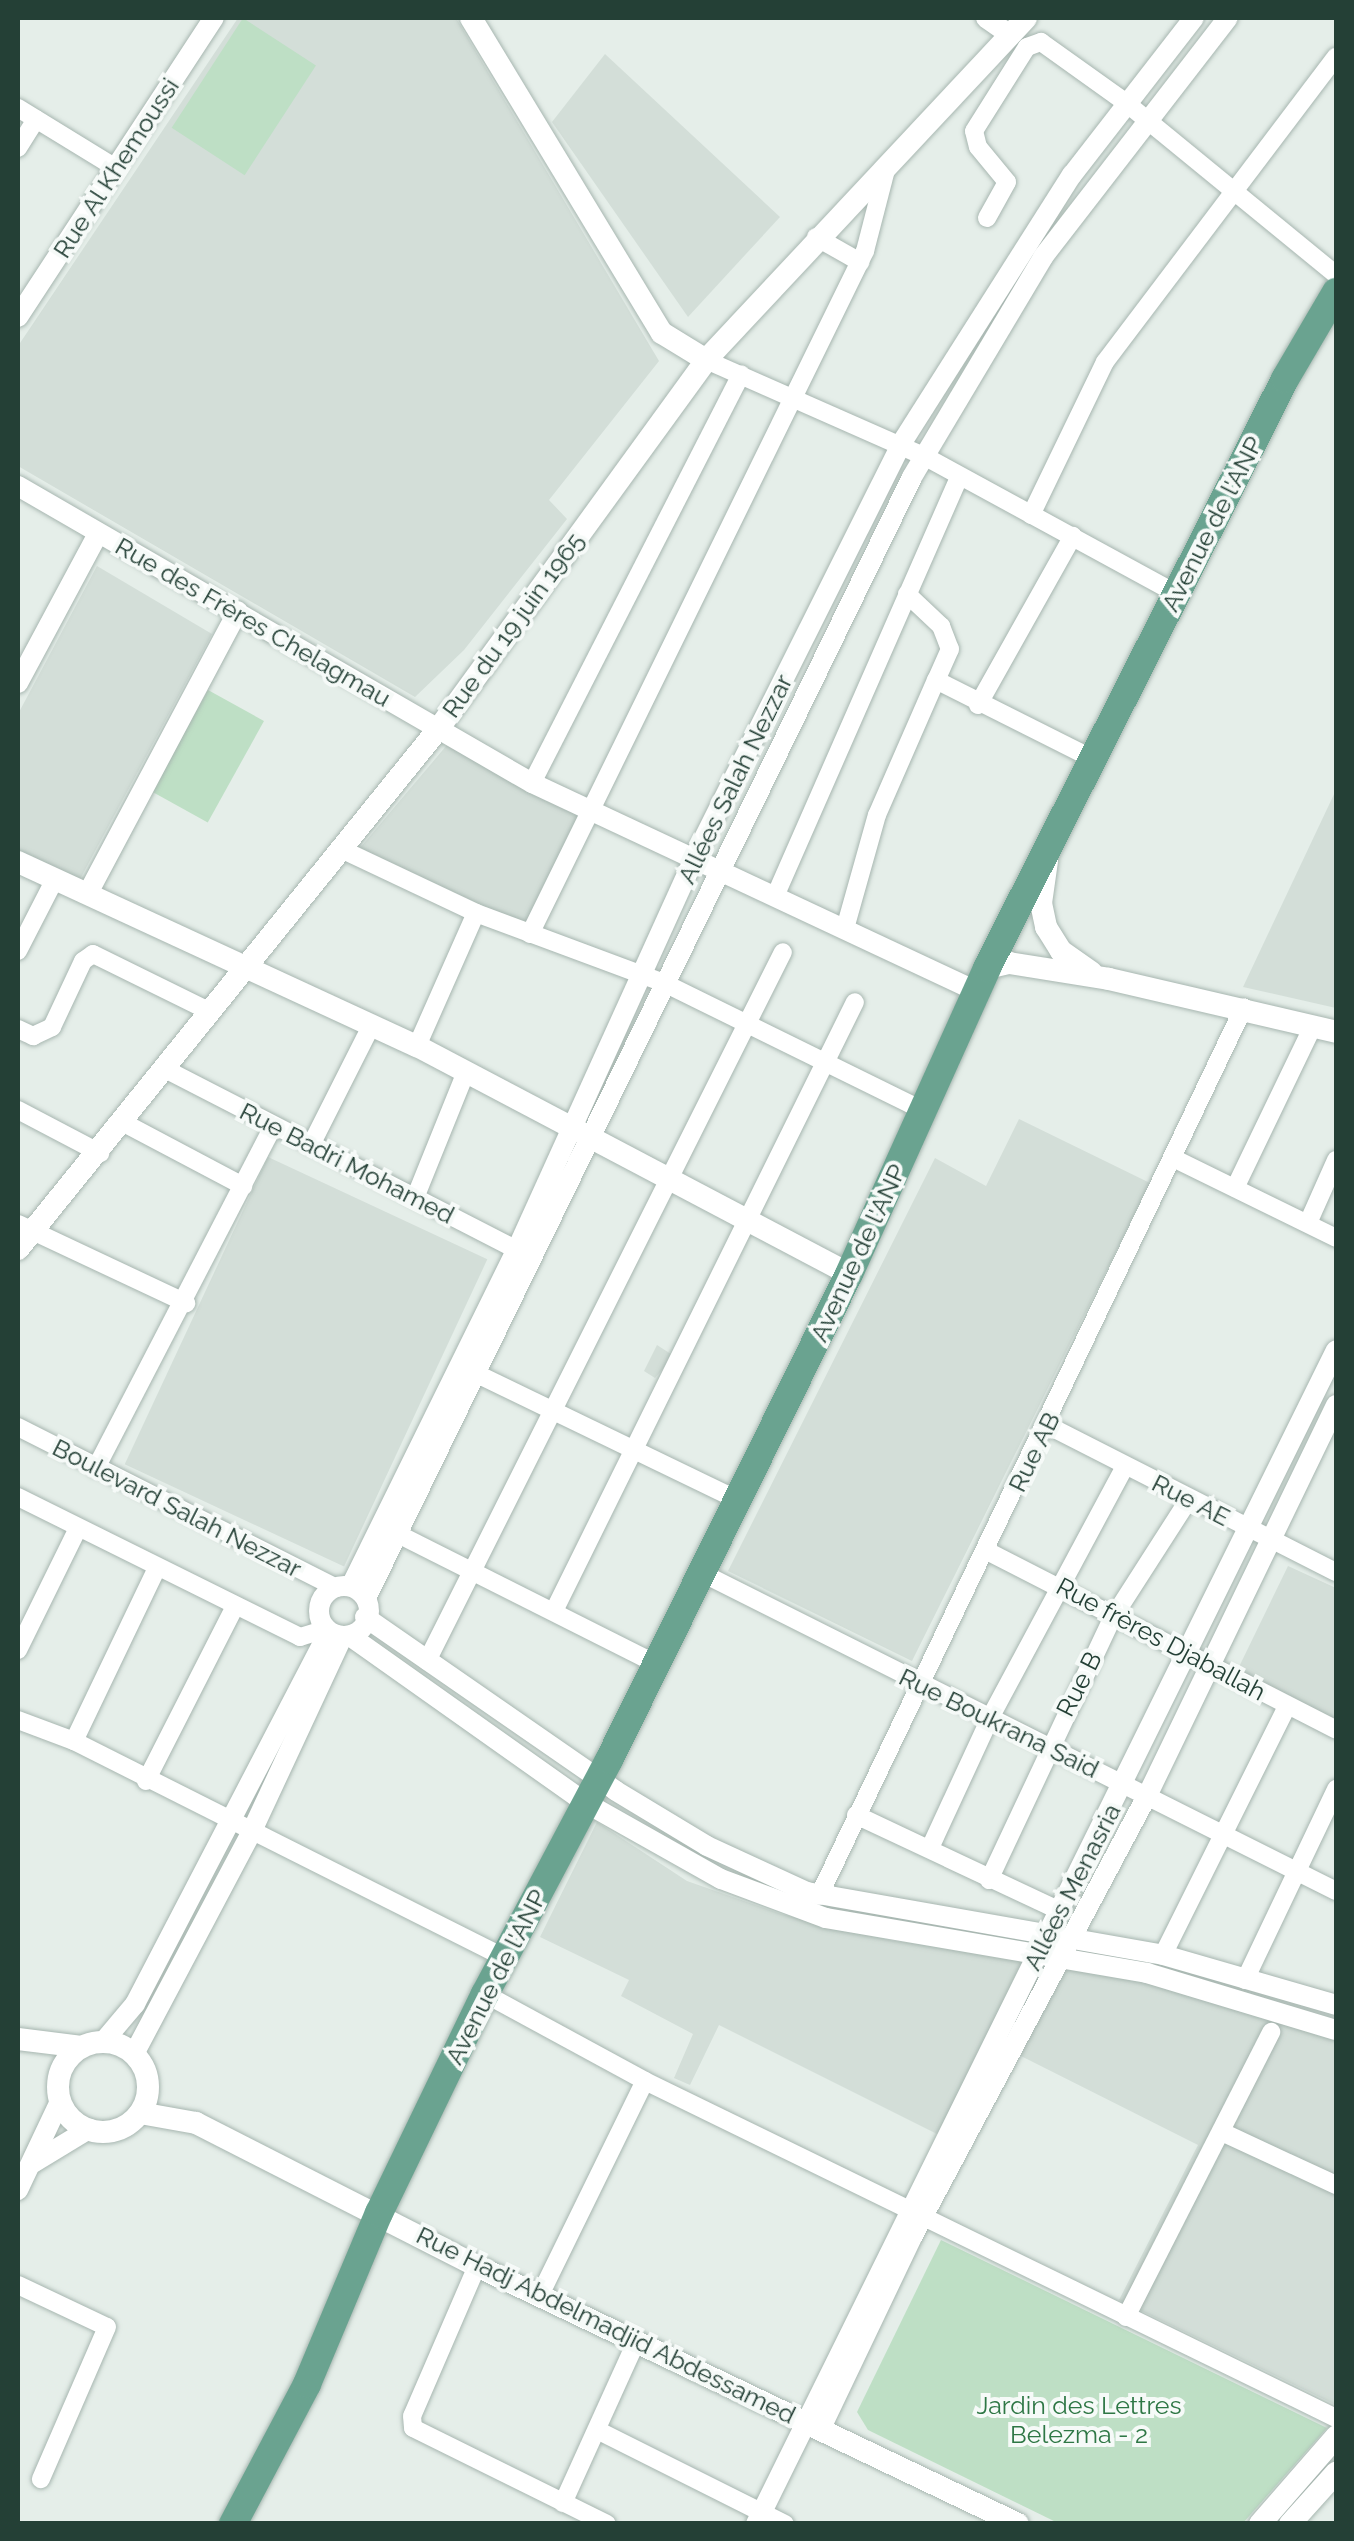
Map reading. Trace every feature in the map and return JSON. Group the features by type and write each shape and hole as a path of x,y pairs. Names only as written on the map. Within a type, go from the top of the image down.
{"main road":[{"path":"471,18 662,333 706,360"},
{"name":"Rue du 19 juin 1965","path":"22,1235 100,1152 245,964 438,728 706,360 816,236 1026,18"},
{"name":"Avenue de l'ANP","path":"233,2524 307,2384 379,2213 484,1994 593,1791 849,1274 982,979 1047,859 1176,594 1336,292"},
{"path":"1047,859 1041,903 1051,938 1079,966 1108,979"},
{"path":"18,862 417,1046 579,1128 668,1180 849,1274"},
{"path":"982,979 1009,963 1244,1007 1336,1032"},
{"path":"20,2040 93,2045 134,2054 147,2076 140,2113 117,2130 89,2129 20,2040"},
{"path":"59,2095 64,2064 93,2045"},
{"name":"Rue Hadj Abdelmadjid Abdessamed","path":"147,2076 196,2123"},
{"name":"Rue Hadj Abdelmadjid Abdessamed","path":"140,2113 196,2123 477,2266 542,2293 1018,2524"},
{"path":"1260,2524 1336,2437"},
{"path":"1290,2524 1336,2473"}],"street":[{"path":"986,18 1010,36"},
{"name":"Allées Salah Nezzar","path":"352,1589 391,1530 524,1252 696,856 901,444 1018,257 1126,102 1194,18"},
{"path":"579,1128 664,982 924,456 1043,257 1228,18"},
{"name":"Rue Al Khemoussi","path":"18,317 210,19"},
{"path":"987,218 1007,182 978,147 974,131 1028,47 1048,45 1126,102 1336,275"},
{"path":"1031,515 1104,362 1336,57"},
{"path":"18,108 116,168"},
{"path":"18,148 36,118"},
{"path":"530,934 678,622 796,398 875,230 887,166"},
{"path":"816,236 860,262"},
{"path":"706,360 901,444 958,479 1073,536 1176,594"},
{"path":"532,782 740,374"},
{"path":"777,892 958,479"},
{"name":"Rue des Frères Chelagmau","path":"18,486 532,782 846,925 982,979"},
{"path":"18,683 98,534"},
{"path":"978,705 1073,536"},
{"path":"846,925 877,815 950,648 941,626 908,594"},
{"path":"88,893 238,611"},
{"path":"936,680 978,705 1095,760"},
{"path":"342,850 476,913 641,978 664,982 924,1111"},
{"path":"18,951 54,879"},
{"path":"417,1046 476,913"},
{"path":"427,1661 476,1574 553,1408 783,952"},
{"path":"18,1030 33,1036 52,1028 93,954 209,1010"},
{"path":"554,1611 632,1445 855,1002"},
{"name":"Rue AB","path":"819,1896 1175,1159 1244,1007"},
{"path":"311,1145 371,1026"},
{"path":"1235,1188 1313,1026"},
{"name":"Rue Badri Mohamed","path":"166,1069 524,1252"},
{"path":"416,1198 466,1072"},
{"path":"18,1110 100,1152"},
{"path":"124,1122 244,1186"},
{"path":"96,1468 186,1303 273,1126"},
{"path":"1175,1159 1336,1238"},
{"path":"1308,1223 1336,1160"},
{"path":"22,1235 186,1303"},
{"path":"524,1252 473,1372 391,1530 654,1664"},
{"path":"1197,1661 1260,1536 1336,1350"},
{"path":"473,1372 632,1445 738,1500"},
{"path":"1260,1536 1329,1441 1336,1406"},
{"name":"Rue AE","path":"1047,1425 1336,1572"},
{"name":"Boulevard Salah Nezzar","path":"18,1427 352,1589"},
{"path":"930,1848 1058,1584 1124,1466"},
{"path":"18,1497 234,1608 300,1636 336,1635"},
{"name":"Rue B","path":"989,1880 1048,1747 1112,1618 1188,1498"},
{"path":"18,1650 78,1528"},
{"name":"Rue frères Djaballah","path":"985,1550 1058,1584 1112,1618 1336,1730"},
{"path":"74,1741 156,1568"},
{"name":"Rue Boukrana Said","path":"702,1574 1336,1891"},
{"path":"1041,1943 819,1896 707,1846 593,1791 489,1731 336,1635 320,1612 352,1589 365,1617 504,1715 593,1791 720,1879 826,1918 1041,1943 1071,1938 1163,1955 1336,2006"},
{"path":"146,1781 234,1608"},
{"path":"93,2045 135,2004 228,1822 336,1635 365,1617"},
{"path":"134,2054 251,1832 336,1635"},
{"name":"Allées Menasria","path":"759,2518 813,2426 1041,1943 1124,1784 1197,1661"},
{"name":"Allées Menasria","path":"917,2212 1148,1794 1197,1661"},
{"path":"1163,1955 1288,1706"},
{"path":"489,1731 504,1715"},
{"path":"19,1726 74,1741 146,1781 504,1957"},
{"path":"1245,1980 1336,1789"},
{"path":"856,1815 1058,1910"},
{"path":"1071,1938 1336,2030"},
{"path":"484,1994 645,2081 1336,2418"},
{"path":"1126,2317 1224,2133 1271,2032"},
{"path":"542,2293 645,2081"},
{"path":"18,2190 59,2095"},
{"path":"27,2168 89,2129"},
{"path":"1224,2133 1336,2185"},
{"path":"477,2266 412,2416 413,2428 607,2524"},
{"path":"18,2284 107,2327 41,2479"},
{"path":"564,2503 637,2340"},
{"path":"599,2432 759,2518 786,2524"}],"shaded area":[{"path":"238,18 456,18 659,361 549,500 567,519 464,650 415,697 18,466 18,346"},
{"path":"605,54 780,217 688,317 552,122"},
{"path":"97,566 212,634 79,881 18,851 18,714"},
{"path":"452,739 596,813 538,932 360,848"},
{"path":"1336,790 1336,1008 1243,987"},
{"path":"1019,1119 1150,1183 912,1661 728,1571 935,1158 986,1186"},
{"path":"268,1157 487,1259 344,1567 125,1464"},
{"path":"657,1345 674,1356 655,1378 644,1371"},
{"path":"1288,1566 1336,1588 1336,1722 1236,1673"},
{"path":"597,1822 687,1881 781,1914 894,1941 1071,1961 1336,2036 1336,2405 1119,2300 1198,2145 985,2038 939,2135 719,2025 690,2085 674,2078 693,2034 621,1996 629,1980 540,1937"}],"green space":[{"path":"243,18 316,65 245,175 172,128"},
{"path":"208,690 264,721 208,822 152,791"},
{"name":"Jardin des Lettres Belezma - 2","path":"941,2240 1327,2428 1243,2523 1058,2523 868,2430 857,2412"}]}
